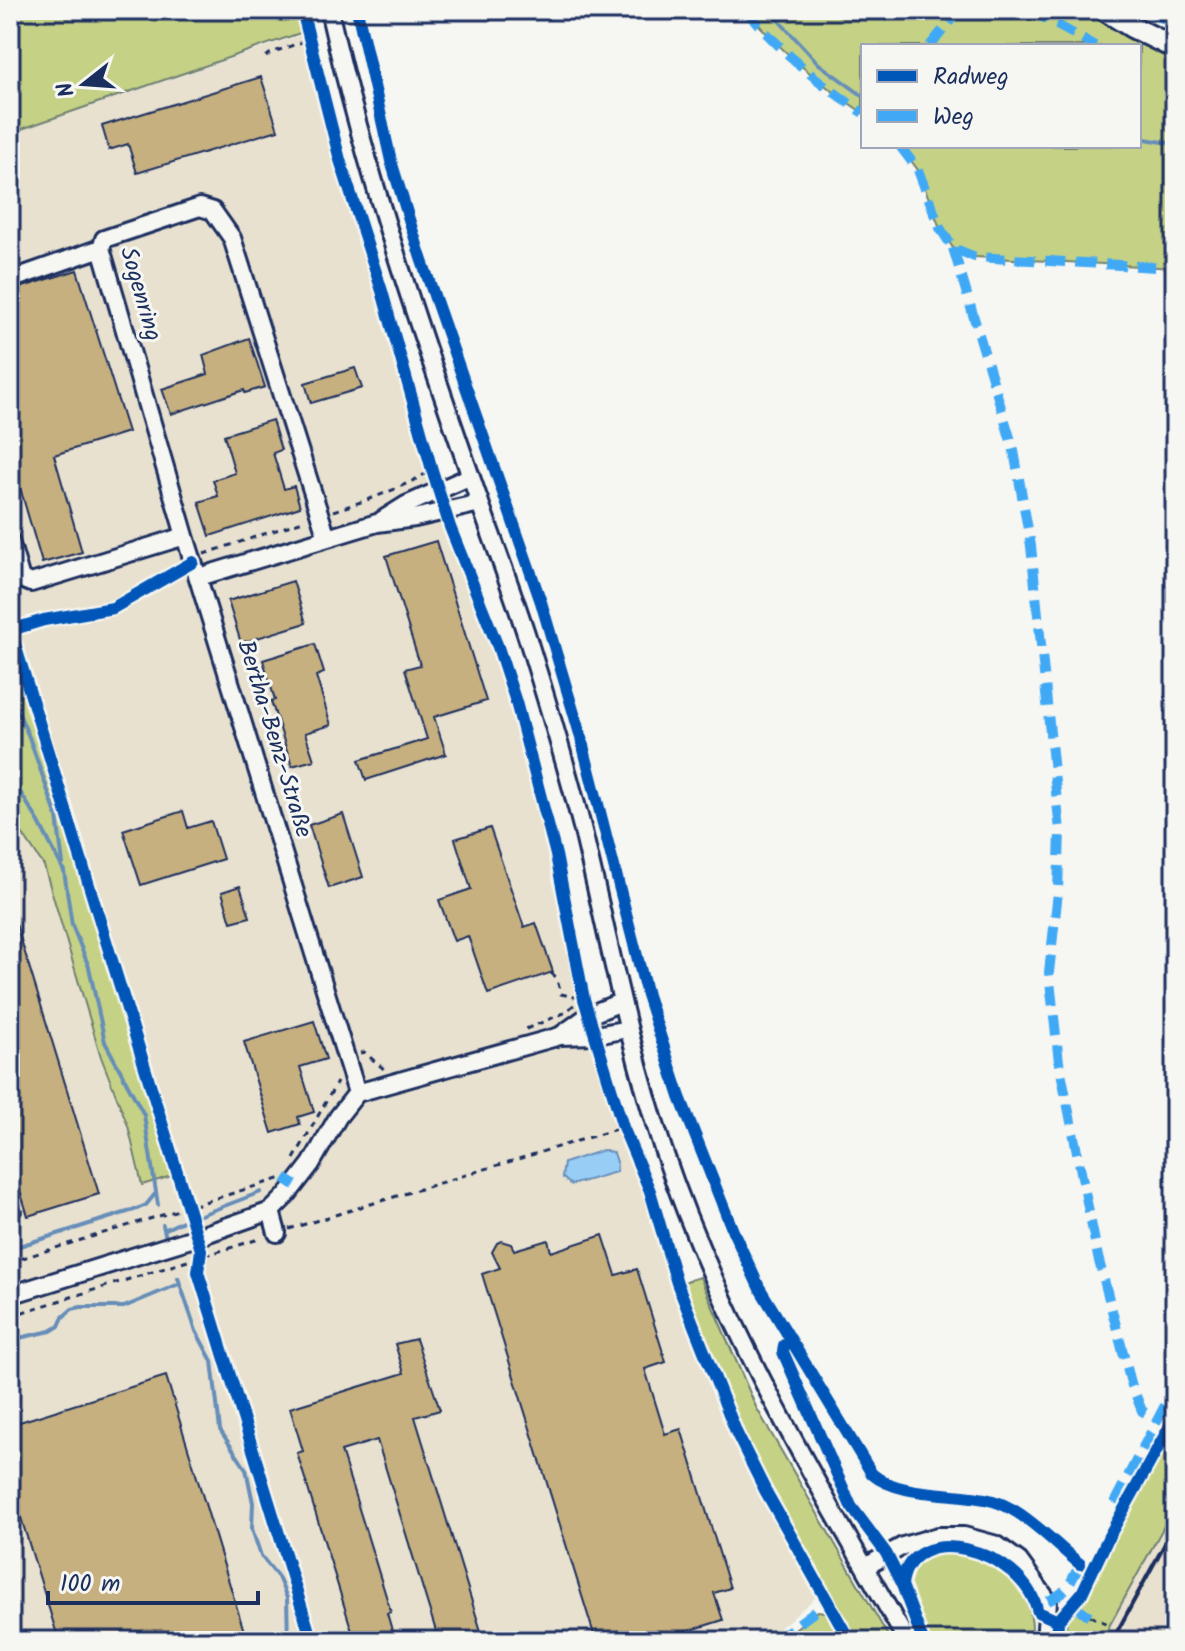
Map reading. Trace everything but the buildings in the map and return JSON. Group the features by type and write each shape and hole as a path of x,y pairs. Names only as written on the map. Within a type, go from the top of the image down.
{"main road":[{"path":"1105,10 1175,48"}],"street":[{"path":"329,10 381,208 527,637 558,739 582,827 628,1029 676,1184 743,1344 794,1444 907,1641"},
{"name":"Sogenring","path":"199,577 101,248 104,239 117,233 200,207 213,211 232,238 327,538"},
{"path":"10,280 101,248"},
{"path":"377,523 406,505 471,476"},
{"path":"199,577 377,523 480,503"},
{"path":"10,541 21,579 31,583 185,536"},
{"name":"Bertha-Benz-Straße","path":"199,577 357,1093"},
{"path":"560,1036 589,1015 621,1002"},
{"path":"10,1295 271,1211 311,1164 338,1117 357,1093 560,1036 596,1035 628,1029"},
{"path":"271,1211 277,1233"},
{"path":"865,1567 886,1553 929,1538 964,1536 997,1545 1019,1561 1038,1583 1048,1601 1045,1641"}],"path":[{"path":"266,57 308,40"},
{"path":"520,1031 564,1013 582,999 561,994 556,977 551,973"},
{"path":"291,1166 332,1093 341,1071 341,1058 364,1052 379,1067 387,1070"},
{"path":"10,1316 623,1127"},
{"path":"10,1262 284,1178"},
{"path":"10,1220 19,1217 23,1209"},
{"path":"1090,1616 1108,1624"}],"shaded area":[{"path":"303,34 333,146 379,291 429,483 441,521 456,550 489,636 511,703 552,855 578,982 577,990 620,1134 653,1221 686,1329 726,1425 815,1598 765,1641 10,1641 10,810 19,830 44,867 100,1057 127,1127 141,1186 182,1173 10,618 10,134"},
{"path":"1175,1506 1175,1641 1101,1641 1157,1538"}],"green space":[{"path":"10,10 298,10 303,32 10,133"},
{"path":"746,10 1081,10 1175,60 1175,268 975,257 953,248 940,228 918,170 902,148 1141,148 1141,44 861,44 861,112 801,66"},
{"path":"10,632 178,1174 142,1185 128,1126 101,1057 44,866 20,830 10,808"},
{"path":"700,1277 756,1407 891,1641 856,1641 781,1511 716,1376 680,1283"},
{"path":"1175,1423 1175,1506 1101,1641 1064,1641 1067,1622 1087,1597 1148,1465"},
{"path":"962,1550 994,1561 1014,1578 1029,1608 1031,1641 928,1641 909,1595 905,1576 922,1558"},
{"path":"818,1611 829,1613 846,1641 796,1641 791,1632"}],"water":[{"path":"603,1150 614,1153 616,1172 571,1185 562,1177 564,1163"}],"waterway":[{"path":"10,15 30,10"},
{"path":"769,10 819,64 861,95"},
{"path":"1141,138 1175,144"},
{"path":"10,693 57,817 63,864"},
{"path":"10,776 39,822 64,871 72,925 89,967 105,1042 144,1115 158,1205"},
{"path":"198,1216 261,1192"},
{"path":"10,1249 137,1209 146,1205 155,1194"},
{"path":"164,1230 187,1219"},
{"path":"163,1225 166,1238"},
{"path":"178,1278 196,1331 212,1361 220,1430 246,1469 253,1503 252,1529 261,1556 278,1577 287,1598 288,1641"},
{"path":"10,1340 51,1331 72,1309 124,1307 179,1284"}],"railway":[{"path":"1112,1641 1175,1525"},
{"path":"1165,1641 1175,1623"}],"marked path":[{"path":"746,10 801,66 861,112"},
{"path":"932,44 959,10"},
{"path":"1030,10 1091,44"},
{"path":"1147,10 1175,24"},
{"path":"902,148 918,170 940,228 953,248 975,257 1175,268"},
{"path":"953,248 1014,451 1031,546 1060,831 1058,892 1049,972 1059,1062 1098,1257 1131,1383 1142,1411 1157,1419"},
{"path":"284,1178 295,1185"},
{"path":"1114,1503 1175,1386"},
{"path":"1048,1601 1067,1588 1084,1559"},
{"path":"775,1641 826,1603"},
{"path":"1073,1606 1090,1616"}],"cycle path":[{"path":"302,10 340,160 382,291 432,470 450,527 498,647 516,702 556,855 584,999 623,1127 650,1191 677,1283 737,1434 850,1641"},
{"path":"357,10 391,161 421,258 541,602 580,734 647,995 680,1097 733,1231 759,1287 872,1474 898,1487 979,1498 1004,1505 1027,1519 1080,1564"},
{"path":"11,630 44,620 113,608 193,562"},
{"path":"10,628 201,1250 198,1272 312,1641"},
{"path":"784,1345 783,1352 851,1506 886,1553 923,1641"},
{"path":"1057,1641 1058,1621 1082,1593 1108,1538 1175,1417"},
{"path":"902,1585 909,1564 924,1552 944,1547 967,1549 1011,1571 1028,1590 1038,1612 1058,1621"}]}
